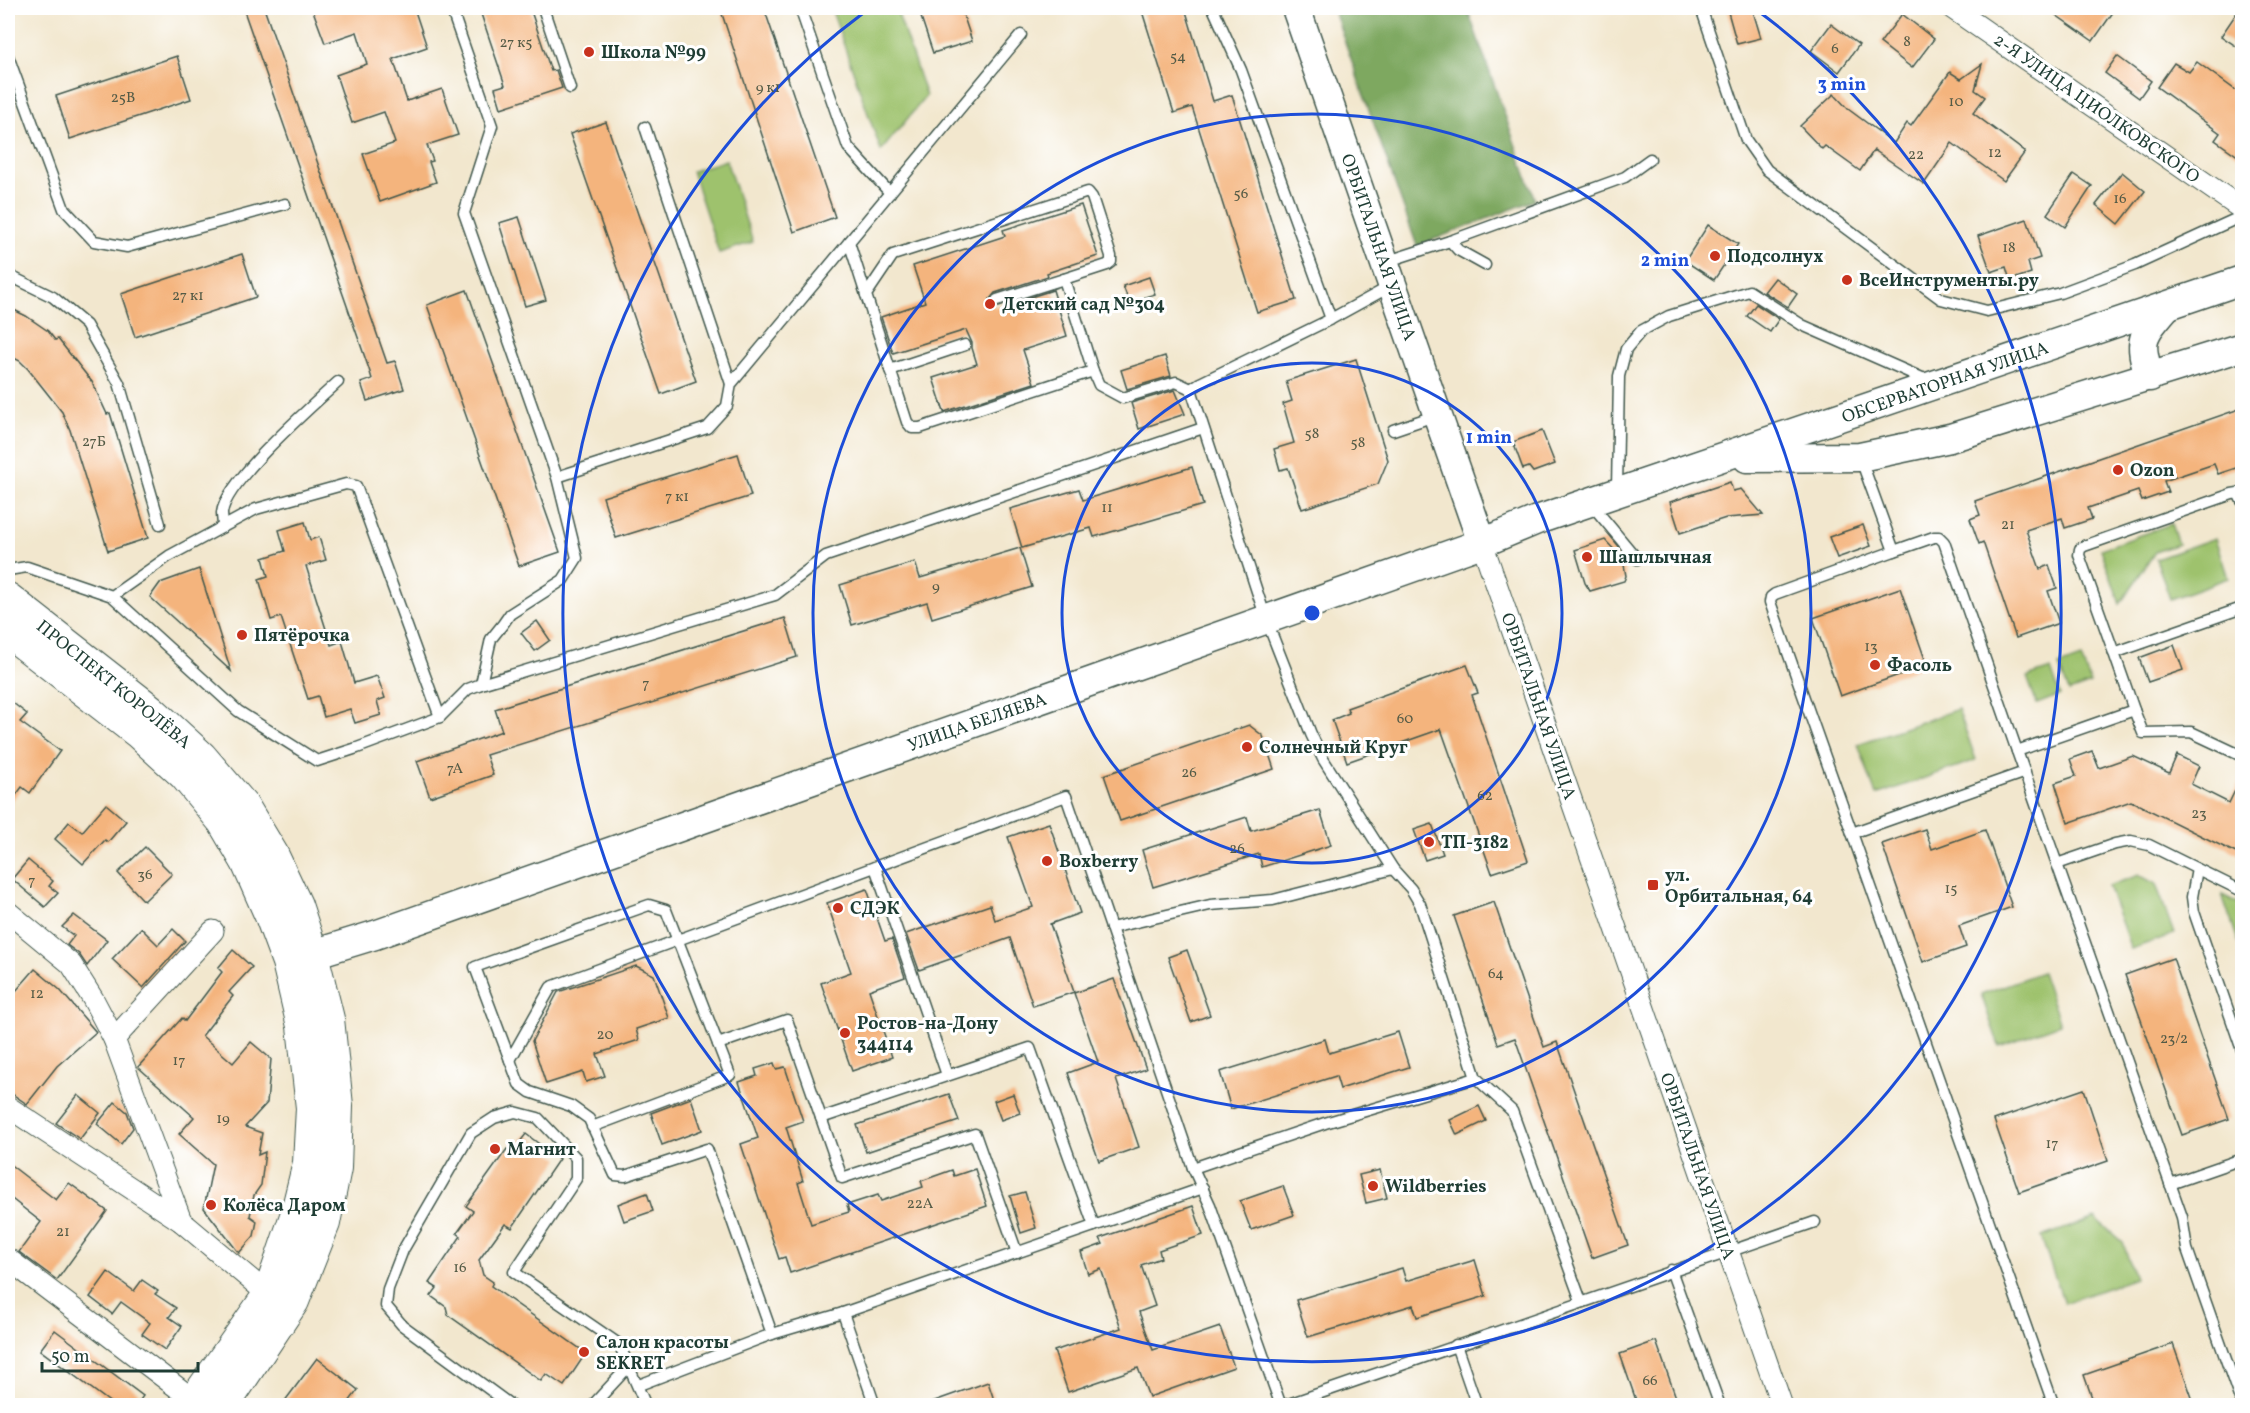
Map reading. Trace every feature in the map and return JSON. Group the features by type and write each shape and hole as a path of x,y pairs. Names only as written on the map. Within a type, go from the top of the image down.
{"main road":[{"name":"ОРБИТАЛЬНАЯ УЛИЦА","path":"1296,8 1482,543"},
{"name":"ОБСЕРВАТОРНАЯ УЛИЦА","path":"1482,543 1537,520 1617,492 1724,458 2242,280"},
{"path":"2150,377 2144,361 2142,340 2149,327 2167,306"},
{"name":"ОБСЕРВАТОРНАЯ УЛИЦА","path":"1724,458 1860,457 1950,438 2242,347"},
{"name":"УЛИЦА БЕЛЯЕВА","path":"300,958 375,935 1482,543"},
{"name":"ПРОСПЕКТ КОРОЛЁВА","path":"8,599 150,710 201,757 243,806 272,854 296,906 300,958"},
{"name":"ПРОСПЕКТ КОРОЛЁВА","path":"8,631 138,732 185,775 223,821 247,862 271,916 300,958 328,1019 324,1107"},
{"path":"203,1404 268,1295 296,1216 324,1107"},
{"path":"203,1404 293,1301 324,1223 335,1168 324,1107"}],"street":[{"name":"2-Я УЛИЦА ЦИОЛКОВСКОГО","path":"1952,8 2242,209"},
{"name":"ОРБИТАЛЬНАЯ УЛИЦА","path":"1482,543 1780,1405"},
{"path":"8,912 71,964 93,999 114,1040 181,1221"},
{"path":"114,1040 213,931"},
{"path":"8,1107 181,1221 268,1295"},
{"path":"8,1259 203,1404"}],"lane":[{"path":"451,8 492,126 464,213 557,477 577,558 563,580 510,614 491,639 481,684"},
{"path":"543,8 570,88"},
{"path":"800,8 848,147 890,193"},
{"path":"1213,8 1241,70 1331,319"},
{"path":"1701,8 1746,140 1767,170 1941,299 1987,311 2060,293 2134,265 2242,216"},
{"path":"731,384 1021,35"},
{"path":"8,56 64,208 94,241 127,247 285,204"},
{"path":"557,477 707,428 727,406 731,384 645,127"},
{"path":"1191,389 1200,382 1331,319 1389,274 1450,241 1625,177 1650,159"},
{"path":"866,295 893,255 1088,192 1092,197 1112,256 1111,262 997,300"},
{"path":"1450,241 1458,250 1485,265"},
{"path":"849,242 907,422 912,428 920,428 1093,371"},
{"path":"8,275 52,297 86,325 119,383 160,524"},
{"path":"1064,279 1099,385 1123,398 1176,382 1191,389 1266,620 1315,743 1393,869 1411,888 1420,904 1476,1078 1512,1111 1581,1301"},
{"path":"1617,492 1619,376 1626,349 1641,331 1669,316 1749,291 1802,324 1937,384"},
{"path":"890,370 964,345"},
{"path":"223,527 222,511 232,491 280,435 338,382"},
{"path":"1393,430 1437,414"},
{"path":"8,570 27,567 112,596 238,711 317,761 440,717 468,689 481,684 776,595 826,556 1203,428"},
{"path":"1860,457 1894,551"},
{"path":"112,596 169,556 256,509 346,484 356,486 440,717"},
{"path":"2242,501 2238,493 2232,494 2084,546 2080,549 2079,555 2144,733 2191,732 2242,756"},
{"path":"1589,502 1637,559"},
{"path":"2054,1406 1770,602 1774,594 1934,537 1939,537 1944,542 2182,1217 2187,1248 2242,1405"},
{"path":"2114,654 2242,608"},
{"path":"2017,751 2134,710"},
{"path":"1852,833 2025,772"},
{"path":"510,1060 551,987 1066,796 1194,1168 1282,1406 1815,1222"},
{"path":"2057,864 2115,844 2131,841 2149,845 2242,891"},
{"path":"875,867 947,1075"},
{"path":"1111,928 1210,905 1273,900 1393,869"},
{"path":"2198,869 2192,897 2194,912 2242,1050"},
{"path":"592,1127 729,1075 666,910 649,905 475,967 519,1084 530,1092 571,1106 589,1119 592,1127 615,1175 625,1176 707,1149 772,1334"},
{"path":"718,1044 787,1020 842,1178 975,1134 1017,1252"},
{"path":"822,1118 1030,1048 1094,1226"},
{"path":"1194,1168 1325,1123 1476,1078"},
{"path":"512,1406 402,1325 386,1306 388,1289 403,1250 471,1133 494,1118 515,1112 538,1118 576,1158 576,1179 513,1272 620,1344 646,1406"},
{"path":"2170,1184 2242,1159"},
{"path":"639,1385 772,1334 843,1313 1203,1188"},
{"path":"1671,1270 1720,1406"},
{"path":"843,1313 875,1406"},
{"path":"1456,1345 1477,1406"},
{"path":"592,1406 629,1366"}],"green space":[{"path":"831,8 896,8 926,96 881,151"},
{"path":"1333,8 1467,8 1535,200 1417,246"},
{"path":"726,160 753,242 719,253 692,171"},
{"path":"2171,524 2178,544 2155,552 2120,604 2101,549"},
{"path":"2215,538 2228,578 2170,599 2156,559"},
{"path":"2081,658 2091,684 2069,692 2059,666"},
{"path":"2051,669 2060,695 2037,704 2027,677"},
{"path":"1958,709 1976,760 1876,795 1858,744"},
{"path":"2139,875 2156,884 2174,934 2131,949 2108,886"},
{"path":"2222,895 2242,905 2242,952"},
{"path":"2042,972 2060,1024 1999,1046 1981,994"},
{"path":"2095,1218 2123,1243 2135,1278 2064,1303 2041,1237"}],"building":[{"path":"243,8 264,8 387,363 395,361 404,389 367,401 361,383 372,379 369,369"},
{"path":"312,8 414,8 427,47 393,59 407,101 442,89 458,135 427,145 433,161 429,162 436,182 380,202 363,154 395,143 384,112 352,123 336,75 367,64 357,32 325,43"},
{"path":"479,8 530,8 551,71 556,70 562,88 501,108 495,88 505,85"},
{"path":"720,8 764,8 835,217 794,232"},
{"path":"918,8 961,8 972,41 933,53"},
{"path":"1141,8 1185,8 1213,101 1232,95 1296,300 1257,312 1192,107 1174,113"},
{"path":"1752,8 1761,38 1737,44 1728,12"},
{"path":"2046,8 2116,8 2093,41"},
{"path":"2242,8 2242,50 2221,36"},
{"path":"1902,14 1934,39 1912,68 1880,43"},
{"path":"1831,24 1859,45 1839,72 1811,51"},
{"path":"177,56 191,99 70,139 56,96"},
{"path":"2117,56 2151,81 2139,98 2105,73"},
{"path":"2197,62 2242,95 2242,159 2215,140 2220,133 2157,87 2174,63 2189,72"},
{"path":"1982,64 1975,90 1985,97 1973,113 2025,152 2004,181 1952,143 1924,184 1874,150 1860,171 1825,146 1822,149 1800,126 1834,94 1848,109 1894,143 1907,123 1911,126 1950,72 1961,79"},
{"path":"606,122 696,381 661,394 570,134"},
{"path":"2122,172 2145,191 2119,224 2096,205"},
{"path":"2074,174 2092,186 2065,227 2047,214"},
{"path":"1081,205 1098,256 1047,273 1048,276 995,293 990,299 992,306 999,307 1053,290 1067,336 1023,350 1034,383 944,412 933,378 977,364 966,330 893,353 881,317 925,302 913,266 1005,236 1003,230"},
{"path":"519,217 546,300 525,306 499,223"},
{"path":"2027,219 2040,258 2028,262 2031,273 2010,280 2006,267 1991,272 1978,236"},
{"path":"1708,225 1738,244 1714,280 1685,261"},
{"path":"242,254 256,297 135,337 121,294"},
{"path":"1149,277 1155,294 1129,302 1123,286"},
{"path":"1775,278 1797,294 1788,307 1764,292"},
{"path":"467,290 560,552 519,566 427,305"},
{"path":"1756,304 1779,319 1770,332 1747,316"},
{"path":"8,307 48,331 55,340 58,339 92,382 107,414 110,413 148,538 108,551 70,430 62,412 28,369 20,361 8,355"},
{"path":"1165,356 1171,376 1127,389 1121,370"},
{"path":"1356,359 1388,460 1378,484 1302,509 1288,468 1280,470 1274,449 1294,443 1283,404 1292,401 1286,381"},
{"path":"1175,390 1185,414 1139,429 1131,403"},
{"path":"2242,408 2242,466 2218,474 2214,464 2164,481 2168,492 2142,501 2138,491 2088,508 2092,519 2065,528 2062,518 2026,530 2040,569 2049,565 2057,588 2048,591 2059,623 2016,638 1983,542 1979,544 1970,519 1980,515 1975,501"},
{"path":"1542,431 1555,464 1533,472 1529,467 1523,469 1513,442"},
{"path":"738,454 751,496 616,538 603,497"},
{"path":"1192,467 1203,505 1094,537 1091,528 1022,548 1010,509 1079,489 1083,500"},
{"path":"1730,482 1733,491 1741,489 1763,515 1726,518 1680,533 1670,502"},
{"path":"305,522 310,540 319,537 326,560 306,566 331,645 342,641 354,683 377,676 385,698 377,701 381,715 355,723 350,709 324,717 318,696 308,699 281,617 271,620 259,579 268,576 263,558 285,551 279,530"},
{"path":"1863,525 1871,546 1837,558 1829,537"},
{"path":"1605,540 1623,559 1626,576 1624,581 1590,591 1585,583 1575,550"},
{"path":"1020,548 1032,587 932,618 927,602 852,625 840,585 915,562 920,578"},
{"path":"199,569 231,671 150,597 160,583"},
{"path":"1900,588 1927,665 1840,696 1813,618"},
{"path":"785,618 797,657 486,755 493,775 430,797 417,761 502,731 495,709"},
{"path":"537,621 550,640 535,651 521,633"},
{"path":"2174,645 2183,670 2148,682 2139,658"},
{"path":"1467,665 1478,693 1472,695 1528,861 1492,873 1441,729 1347,762 1332,720 1349,713 1347,708"},
{"path":"8,699 27,714 20,722 60,751 30,793 22,787 8,806"},
{"path":"1249,725 1263,736 1274,769 1120,821 1104,775"},
{"path":"2092,751 2099,768 2133,756 2169,773 2177,755 2199,766 2191,784 2229,803 2242,776 2242,856 2131,801 2068,823 2055,783 2076,776 2070,759"},
{"path":"106,804 126,821 108,842 105,840 83,864 55,839 69,822 82,832"},
{"path":"1320,810 1331,845 1262,867 1259,854 1153,887 1142,850 1247,817 1251,831"},
{"path":"1049,823 1080,913 1050,924 1074,992 1033,1006 1010,938 919,970 906,934 990,905 995,920 1033,907 1008,837"},
{"name":"ТП-3182","path":"1432,824 1443,854 1425,860 1414,830"},
{"path":"1925,829 1932,849 1985,830 2012,907 1959,926 1966,947 1923,962 1882,844"},
{"path":"145,847 172,874 144,901 118,873"},
{"path":"28,860 53,881 49,886 58,893 45,907 12,879"},
{"path":"867,889 885,941 892,939 905,977 869,990 892,1057 852,1071 821,983 851,972 827,903"},
{"path":"1494,902 1544,1047 1557,1042 1628,1245 1592,1258 1515,1038 1498,1044 1454,916"},
{"path":"74,915 107,940 87,966 79,954 67,945 74,936 62,927"},
{"path":"141,928 158,945 173,929 185,941 143,988 112,959"},
{"path":"233,950 252,967 229,992 233,996 202,1036 233,1063 251,1042 271,1059 267,1103 245,1127 262,1133 258,1155 265,1152 261,1185 254,1195 250,1216 257,1221 254,1236 239,1253 204,1208 213,1164 179,1134 194,1117 138,1067 182,1018 185,1021 222,972 218,968"},
{"path":"1187,950 1210,1015 1191,1022 1168,957"},
{"path":"2173,958 2229,1119 2182,1135 2125,975"},
{"path":"636,966 654,975 669,1018 636,1029 639,1040 597,1054 605,1076 586,1082 583,1072 546,1084 532,1041 558,992"},
{"path":"35,969 60,990 96,1032 57,1066 27,1104 8,1091 8,1000"},
{"path":"1114,979 1146,1069 1116,1079 1139,1147 1099,1161 1068,1073 1098,1062 1074,993"},
{"path":"1398,1032 1409,1067 1340,1089 1336,1076 1231,1109 1220,1072 1325,1039 1329,1053"},
{"path":"774,1063 776,1069 785,1067 803,1121 786,1127 803,1181 798,1183 811,1224 849,1212 847,1205 878,1195 881,1201 923,1187 921,1181 952,1170 954,1176 975,1169 987,1206 790,1273 785,1257 779,1259 741,1144 758,1138 739,1082 757,1076 755,1069"},
{"path":"2084,1089 2108,1161 2019,1192 1994,1120"},
{"path":"949,1094 959,1121 866,1152 857,1125"},
{"path":"1013,1094 1020,1113 1001,1120 994,1101"},
{"path":"78,1095 100,1113 80,1139 56,1123"},
{"path":"691,1098 702,1130 662,1145 651,1113"},
{"path":"115,1102 127,1112 133,1128 121,1144 97,1124"},
{"path":"1479,1106 1486,1121 1457,1135 1450,1120"},
{"path":"526,1134 559,1159 512,1228 505,1224 479,1260 483,1275 493,1282 491,1286 586,1353 564,1386 546,1374 541,1381 448,1315 446,1307 431,1296 437,1288 429,1283 461,1236 457,1233 473,1211 466,1206 507,1149 512,1152"},
{"path":"8,1163 56,1200 69,1183 107,1211 57,1280 19,1252 41,1222 8,1196"},
{"name":"Wildberries","path":"1380,1170 1387,1198 1366,1203 1359,1175"},
{"path":"1283,1186 1294,1215 1251,1230 1240,1201"},
{"path":"1025,1192 1036,1228 1021,1233 1010,1196"},
{"path":"647,1193 653,1211 624,1221 618,1204"},
{"path":"1193,1206 1203,1235 1159,1250 1161,1258 1141,1265 1155,1306 1139,1312 1153,1350 1220,1327 1234,1367 1149,1397 1138,1368 1068,1392 1054,1351 1121,1328 1101,1269 1088,1274 1081,1252 1103,1244 1100,1238"},
{"path":"1475,1260 1486,1296 1417,1317 1413,1305 1308,1337 1296,1300 1402,1268 1406,1281"},
{"path":"108,1272 134,1291 142,1280 158,1291 155,1294 176,1308 169,1317 182,1326 165,1350 142,1334 150,1323 121,1302 112,1314 90,1297"},
{"path":"55,1330 143,1396 136,1406 115,1406 40,1350"},
{"path":"1656,1341 1679,1406 1638,1406 1620,1354"},
{"path":"2173,1344 2195,1406 2095,1406 2084,1375"},
{"path":"317,1358 358,1390 346,1406 281,1406"},
{"path":"988,1382 996,1406 930,1406 929,1403"}],"place":[{"name":"Школа №99","path":"589,52"},
{"name":"Подсолнух","path":"1715,256"},
{"name":"ВсеИнструменты.ру","path":"1847,280"},
{"name":"Детский сад №304","path":"990,304"},
{"name":"Ozon","path":"2118,470"},
{"name":"Шашлычная","path":"1587,557"},
{"name":"Пятёрочка","path":"242,635"},
{"name":"Фасоль","path":"1875,665"},
{"name":"Солнечный Круг","path":"1247,747"},
{"name":"ТП-3182","path":"1429,842"},
{"name":"Boxberry","path":"1047,861"},
{"name":"ул. Орбитальная, 64","path":"1653,885"},
{"name":"СДЭК","path":"838,908"},
{"name":"Ростов-на-Дону 344114","path":"845,1033"},
{"name":"Магнит","path":"495,1149"},
{"name":"Wildberries","path":"1373,1186"},
{"name":"Колёса Даром","path":"211,1205"},
{"name":"Салон красоты SEKRET","path":"584,1352"}]}
